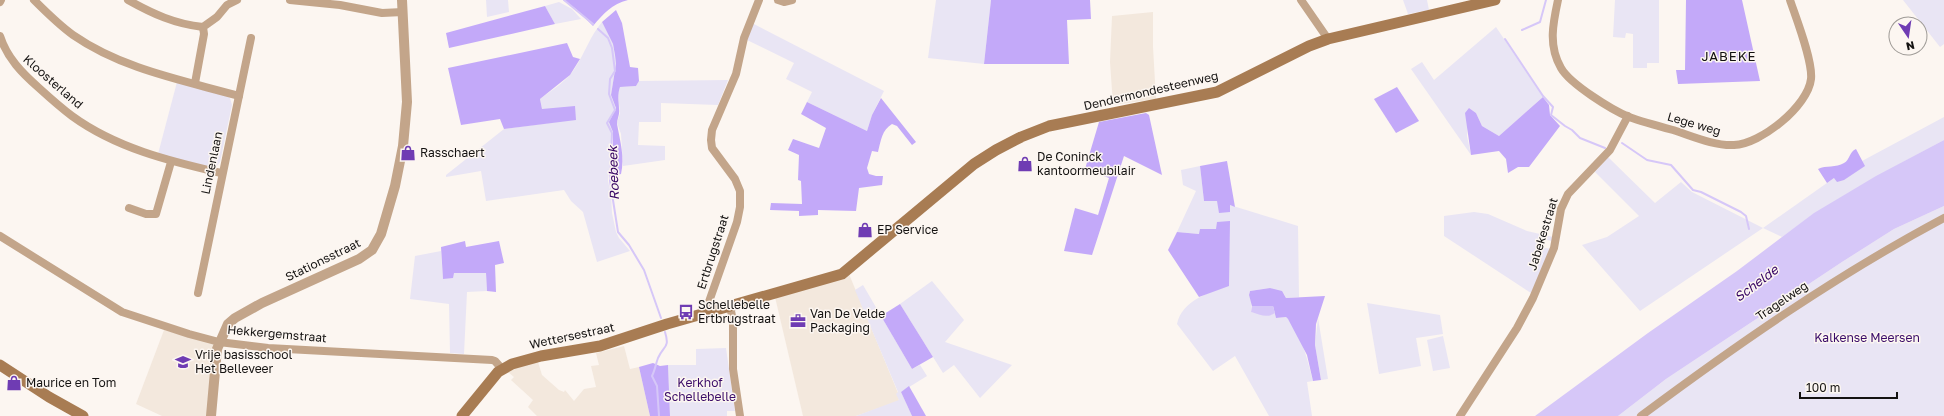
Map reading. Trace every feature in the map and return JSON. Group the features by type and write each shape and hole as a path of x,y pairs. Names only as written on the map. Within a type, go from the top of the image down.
{"main road":[{"name":"Dendermondesteenweg","path":"730,306 842,274 974,164 1021,137 1049,126 1217,92 1309,46 1328,39 1495,0"},
{"name":"Wettersestraat","path":"462,416 502,369 529,358 600,346 730,306"},
{"path":"0,365 49,397 83,416"}],"street":[{"path":"34,0 72,34 116,59 140,69 239,96"},
{"path":"128,0 164,19 182,24 203,27 217,17 227,2 236,0"},
{"path":"290,0 346,6 382,13 403,12"},
{"name":"Stationsstraat","path":"212,416 217,349 228,324 235,318 262,303 359,259 372,250 377,243 387,216 403,146 407,102 402,0"},
{"name":"Ertbrugstraat","path":"705,313 737,222 740,207 740,191 735,179 712,148 712,130 736,74 744,38 759,0"},
{"path":"778,0 784,2 792,0"},
{"path":"1301,0 1328,39"},
{"path":"1558,0 1552,33 1553,46 1560,67 1565,75 1578,87 1628,116"},
{"name":"Lege weg","path":"1628,116 1718,144 1735,145 1748,142 1770,129 1798,106 1811,80 1809,61 1790,0"},
{"path":"195,84 204,34 203,27"},
{"name":"Kloosterland","path":"0,36 7,52 21,72 73,116 125,146 170,162 221,173"},
{"name":"Lindenlaan","path":"198,293 221,173 251,38"},
{"name":"Jabekestraat","path":"1460,416 1517,328 1533,298 1554,248 1561,209 1568,194 1610,150 1628,116"},
{"path":"129,208 146,214 156,214 170,162"},
{"name":"Tragelweg","path":"1641,416 1750,338 1832,282 1873,256 1944,218"},
{"name":"Hekkergemstraat","path":"0,236 122,312 172,330 219,342 276,348 492,360 495,361 502,369"},
{"path":"730,306 733,321 733,370 740,416"}],"shaded area":[{"path":"563,0 628,0 617,4 608,10 593,26 576,9"},
{"path":"991,0 1090,0 1091,19 1067,20 1069,64 984,64"},
{"path":"1686,0 1742,0 1760,81 1678,84 1676,70 1685,70"},
{"path":"545,6 555,24 449,48 446,33"},
{"path":"616,10 622,23 630,67 638,68 639,81 636,86 620,87 619,90 619,113 617,124 622,149 622,168 621,174 613,176 613,132 609,122 616,108 611,95 616,64 613,44 602,22"},
{"path":"1153,12 1153,47 1156,99 1113,105 1110,62 1112,16"},
{"path":"567,43 573,57 580,59 570,75 540,99 542,109 575,106 576,120 504,129 500,119 461,125 448,68"},
{"path":"1397,87 1419,121 1396,133 1374,99"},
{"path":"1543,97 1549,105 1550,115 1560,126 1529,167 1518,167 1508,173 1506,159 1499,151 1471,155 1465,113 1469,108 1476,113 1482,126 1499,136"},
{"path":"881,98 916,142 912,145 897,126 892,124 886,129 882,136 878,152 872,151 867,168 869,174 883,176 882,185 859,188 856,211 818,210 818,215 799,216 799,211 770,210 771,203 802,204 801,181 798,180 799,155 788,150 793,139 819,148 826,128 801,114 807,102 867,131 872,115"},
{"path":"1146,113 1149,115 1162,175 1124,156 1092,255 1064,251 1075,208 1098,215 1109,178 1085,169 1099,122"},
{"path":"1856,149 1865,166 1844,180 1837,182 1834,178 1827,183 1818,169 1844,163"},
{"path":"1227,161 1235,207 1230,205 1230,212 1219,213 1217,201 1204,201 1200,166"},
{"path":"1230,221 1229,286 1199,297 1168,250 1177,232 1199,234 1200,229 1216,229 1217,222"},
{"path":"465,241 466,247 499,241 504,263 495,265 496,292 487,291 486,273 454,273 453,278 443,279 441,247"},
{"path":"849,274 898,393 899,401 856,416 803,416 775,297"},
{"path":"1270,288 1282,291 1286,298 1325,296 1316,324 1315,345 1321,380 1313,381 1307,355 1288,319 1286,317 1276,318 1273,306 1252,306 1249,295 1250,291"},
{"path":"900,304 933,357 912,369 881,316"},
{"name":"Vrije basisschool Het Belleveer","path":"164,330 216,344 207,416 162,416 136,404"},
{"path":"624,346 630,369 639,367 650,416 537,416 528,407 533,400 511,380 514,377 508,372 525,363 538,362 542,375 559,390 564,392 565,390 574,401 584,389 596,387 591,366 599,365 596,353"},
{"path":"653,363 660,366 668,365 670,416 650,416 639,367"},
{"path":"909,386 926,416 912,416 901,392"}],"green space":[{"path":"486,0 508,0 509,12 487,17"},
{"path":"936,0 991,0 984,64 928,58"},
{"path":"1403,0 1427,0 1429,10 1408,14"},
{"path":"1615,0 1659,0 1659,63 1647,63 1647,68 1633,68 1633,34 1626,33 1625,38 1613,37"},
{"path":"1903,0 1944,0 1944,44 1940,47 1928,32 1928,16 1916,16"},
{"path":"559,2 572,9 581,19 555,24 545,6"},
{"path":"602,22 613,44 616,64 611,95 616,108 611,116 613,132 608,181 616,232 630,251 597,262 583,212 571,201 564,190 486,201 481,171 446,177 446,175 504,129 576,119 542,109 540,99 568,77 579,62 594,33"},
{"path":"752,23 884,91 872,115 867,131 807,102 812,92 786,79 794,63 747,40"},
{"path":"1496,27 1543,97 1499,136 1482,126 1476,113 1469,108 1467,136 1471,155 1411,69 1422,62 1434,80"},
{"path":"728,80 718,105 661,103 661,122 639,122 638,145 665,146 665,160 623,166 621,134 617,123 620,113 618,93 620,87 636,86 639,81"},
{"path":"177,82 223,94 230,98 232,105 220,162 216,167 210,167 158,154"},
{"path":"1944,117 1944,140 1841,198 1801,223 1782,237 1763,228 1834,178 1864,166 1862,161"},
{"path":"1608,157 1655,203 1681,182 1692,192 1763,228 1640,311 1582,245 1607,237 1639,216 1595,172"},
{"path":"1200,166 1204,201 1217,201 1298,226 1299,297 1286,298 1284,294 1270,288 1250,291 1249,295 1252,303 1251,312 1266,315 1275,313 1276,318 1286,317 1296,330 1309,365 1313,381 1307,382 1312,416 1269,416 1235,356 1213,371 1177,324 1184,309 1190,303 1197,298 1229,285 1216,229 1200,234 1177,232 1196,191 1183,185 1181,170"},
{"name":"Kalkense Meersen","path":"1944,206 1944,416 1618,416 1666,379 1842,262 1894,229"},
{"path":"1474,212 1488,214 1527,231 1553,237 1552,241 1542,239 1540,247 1551,249 1531,293 1444,236 1444,216"},
{"path":"441,251 443,279 454,273 486,273 487,291 467,292 464,354 450,353 449,304 410,299 415,256"},
{"path":"932,281 964,320 945,342 1012,365 980,398 954,365 943,373 900,304"},
{"path":"863,285 912,369 920,365 927,376 901,392 912,416 856,416 899,400 896,394 898,392 855,290"},
{"path":"1367,303 1440,315 1443,334 1416,338 1421,366 1379,374"},
{"path":"1318,318 1328,379 1321,380 1315,345"},
{"path":"1443,336 1450,368 1433,371 1427,340"},
{"name":"Kerkhof Schellebelle","path":"726,348 735,411 727,411 727,416 670,416 668,365 696,365 696,349"}],"water":[{"name":"Schelde","path":"1944,140 1944,206 1894,229 1842,262 1666,379 1618,416 1535,416 1648,333 1737,271 1814,213 1876,176"},
{"path":"1252,306 1273,306 1275,313 1269,316 1260,315 1251,312"}],"waterway":[{"name":"Roebeek","path":"564,0 593,24"},
{"path":"1522,30 1540,22 1546,0"},
{"name":"Roebeek","path":"598,29 608,38 612,48 615,71 610,79 609,94 615,110 607,123 612,133 610,181 618,232 629,245 644,270 661,318"},
{"path":"1505,39 1543,96 1553,107 1551,115 1572,130 1580,138 1605,148"},
{"path":"1622,143 1647,160 1671,165 1693,190 1701,192 1741,212 1746,216 1749,229"},
{"name":"Roebeek","path":"659,416 657,386 652,376 658,358 667,344 665,332"}],"place":[{"name":"Rasschaert","path":"408,153"},
{"name":"De Coninck kantoormeubilair","path":"1025,164"},
{"name":"EP Service","path":"865,230"},
{"name":"Schellebelle Ertbrugstraat","path":"686,312"},
{"name":"Van De Velde Packaging","path":"798,321"},
{"name":"Vrije basisschool Het Belleveer","path":"183,362"},
{"name":"Maurice en Tom","path":"14,383"}],"district":[{"name":"JABEKE","path":"1729,56"}]}
